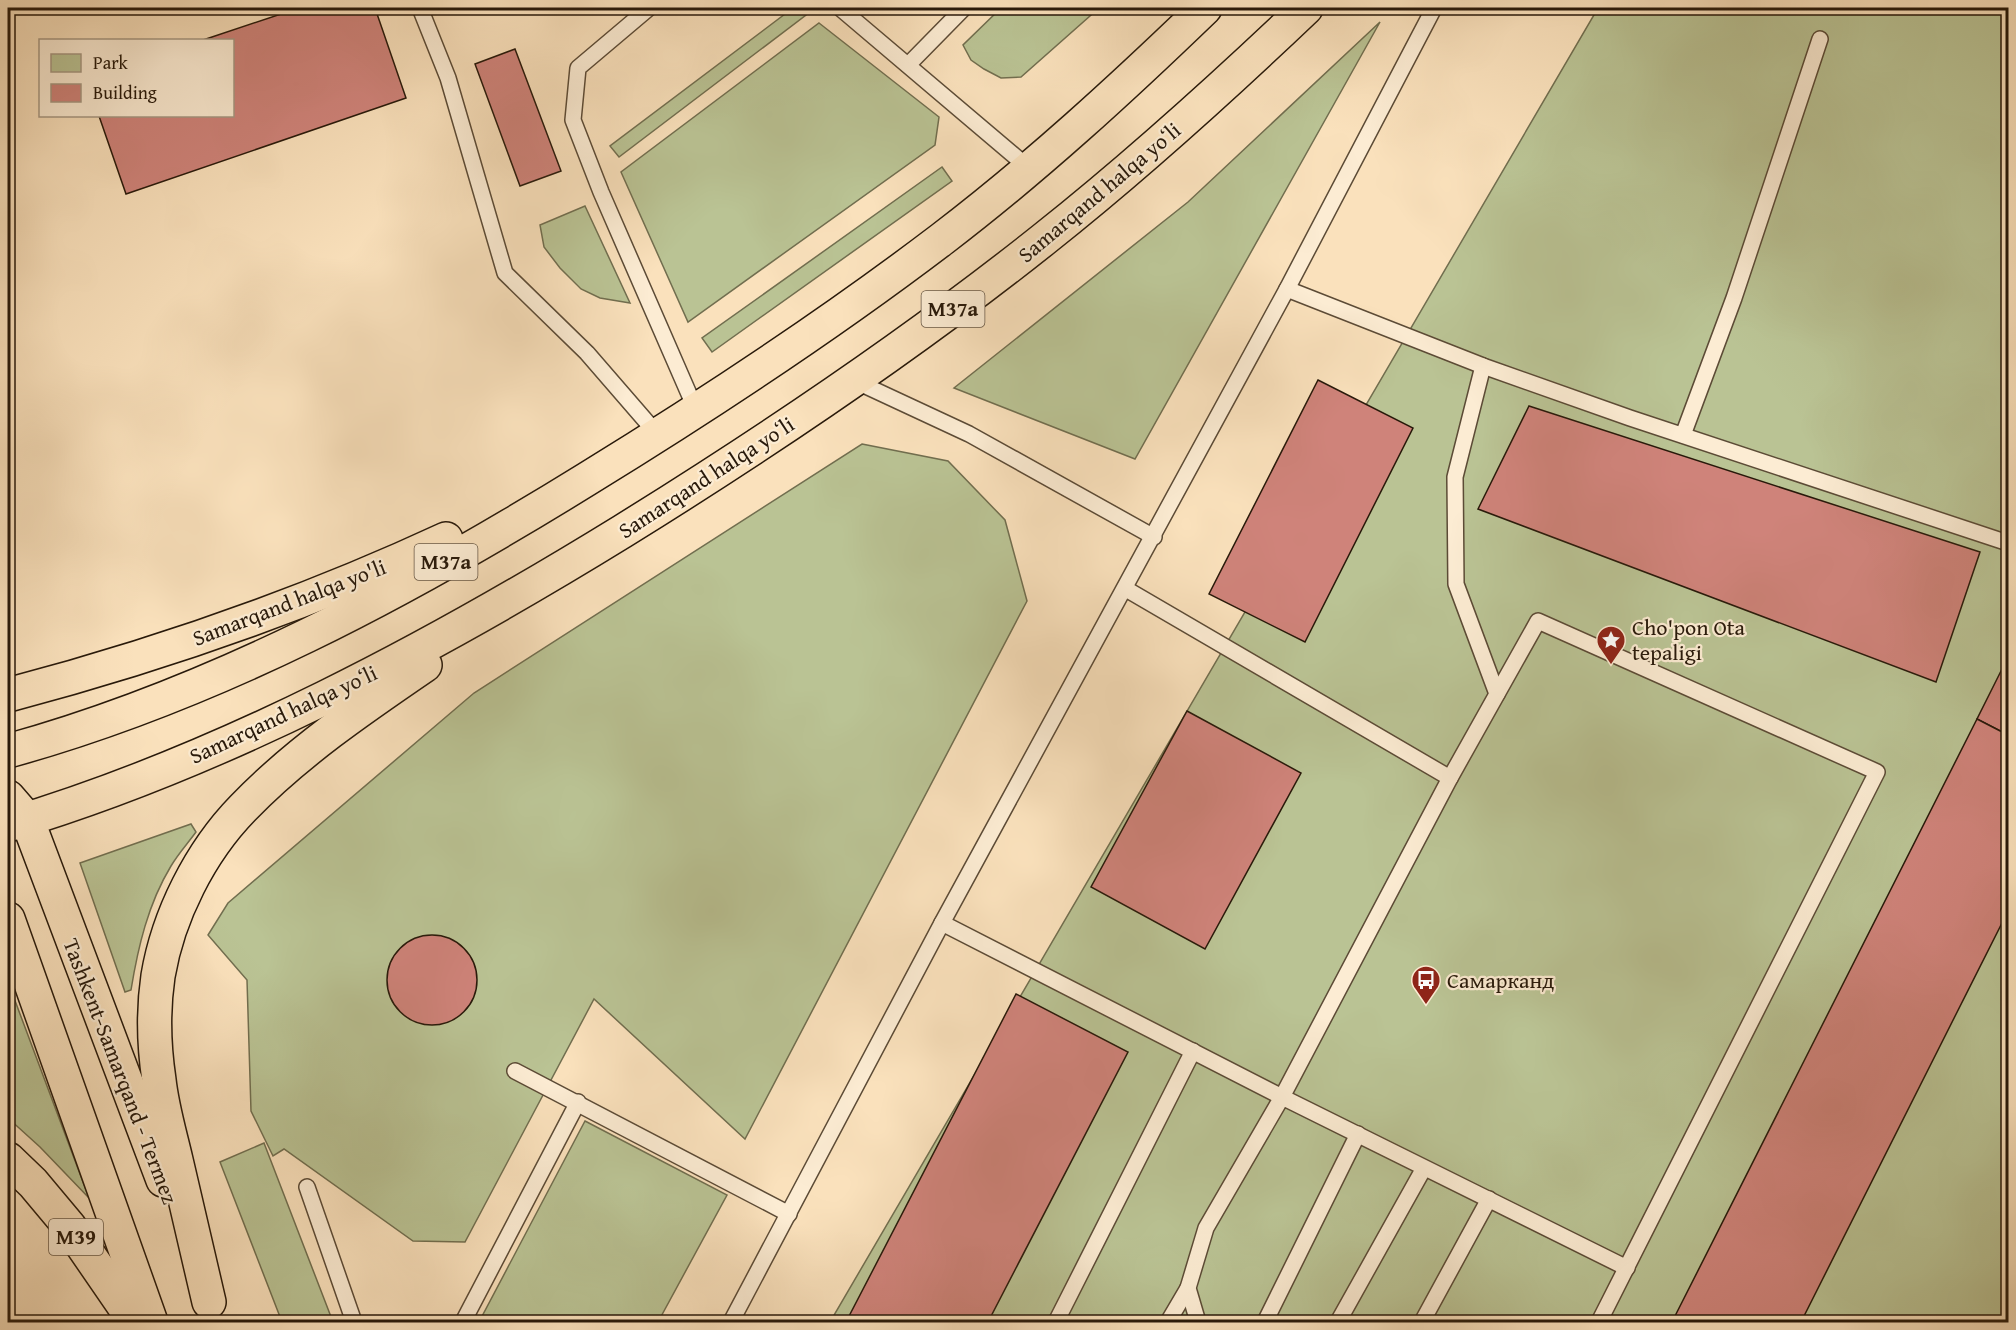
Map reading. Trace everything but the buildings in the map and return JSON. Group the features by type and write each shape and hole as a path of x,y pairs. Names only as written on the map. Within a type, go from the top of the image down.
{"highway":[{"name":"M37a","path":"8,751 47,741 151,705 328,625 509,526 658,435 878,286 942,239 1030,169 1131,80 1205,8"},
{"name":"Samarqand halqa yoʻli","path":"14,814 135,781 244,735 408,654 566,566 723,468 853,380 981,288 1103,191 1247,64 1306,8"},
{"name":"Samarqand halqa yo'li","path":"8,695 139,656 258,616 353,580 457,534 658,435"},
{"path":"212,1312 165,1117 155,1041 158,975 187,888 222,833 243,808 294,762 348,719 566,566"},
{"name":"Tashkent-Samarqand - Termez","path":"14,814 212,1312"},
{"path":"8,919 151,1323"},
{"name":"M39","path":"8,1159 33,1183 69,1226 135,1323"}],"lane":[{"path":"420,8 448,78 505,273 587,353 658,435"},
{"path":"649,8 578,68 573,120 606,203 696,410"},
{"path":"840,8 1030,169"},
{"path":"908,65 964,8"},
{"path":"731,1323 942,923 1154,537 1434,9"},
{"path":"1683,435 1734,298 1820,39"},
{"path":"1287,289 1483,366 2008,543"},
{"path":"1483,366 1455,477 1456,584 1497,694"},
{"path":"853,380 969,434 1154,537"},
{"path":"1126,589 1450,778"},
{"path":"1168,1323 1188,1288 1206,1228 1282,1097 1450,778 1538,621 1876,772 1599,1323"},
{"path":"942,923 1282,1097 1626,1268"},
{"path":"1056,1323 1192,1051"},
{"path":"515,1071 789,1214"},
{"path":"463,1323 578,1102"},
{"path":"1265,1323 1358,1134"},
{"path":"1338,1323 1424,1168"},
{"path":"307,1187 354,1323"},
{"path":"1422,1323 1489,1199"},
{"path":"1188,1288 1198,1323"}],"green space":[{"path":"793,8 804,8 810,12 619,157 610,146"},
{"path":"1001,8 1099,8 1021,77 1001,78 971,60 963,45"},
{"name":"Cho'pon Ota tepaligi","path":"1598,8 2008,8 2008,1322 830,1322"},
{"path":"1380,22 1135,459 954,388 1188,202"},
{"path":"819,23 939,117 935,145 688,322 621,172"},
{"path":"942,167 952,181 712,352 702,338"},
{"path":"585,206 630,303 600,298 581,289 560,268 544,247 540,225"},
{"path":"862,444 948,461 1005,520 1027,601 745,1139 594,999 465,1242 413,1241 284,1149 273,1156 251,1111 247,980 208,935 228,903 474,693"},
{"path":"191,824 196,832 174,862 156,895 141,942 131,990 125,992 80,863"},
{"path":"8,982 89,1198 40,1147 8,1118"},
{"path":"585,1121 727,1195 658,1322 479,1322"},
{"path":"264,1143 333,1322 282,1322 220,1162"}],"place":[{"name":"Cho'pon Ota tepaligi","path":"1611,666"},
{"name":"Самарканд","path":"1426,1006"}]}
